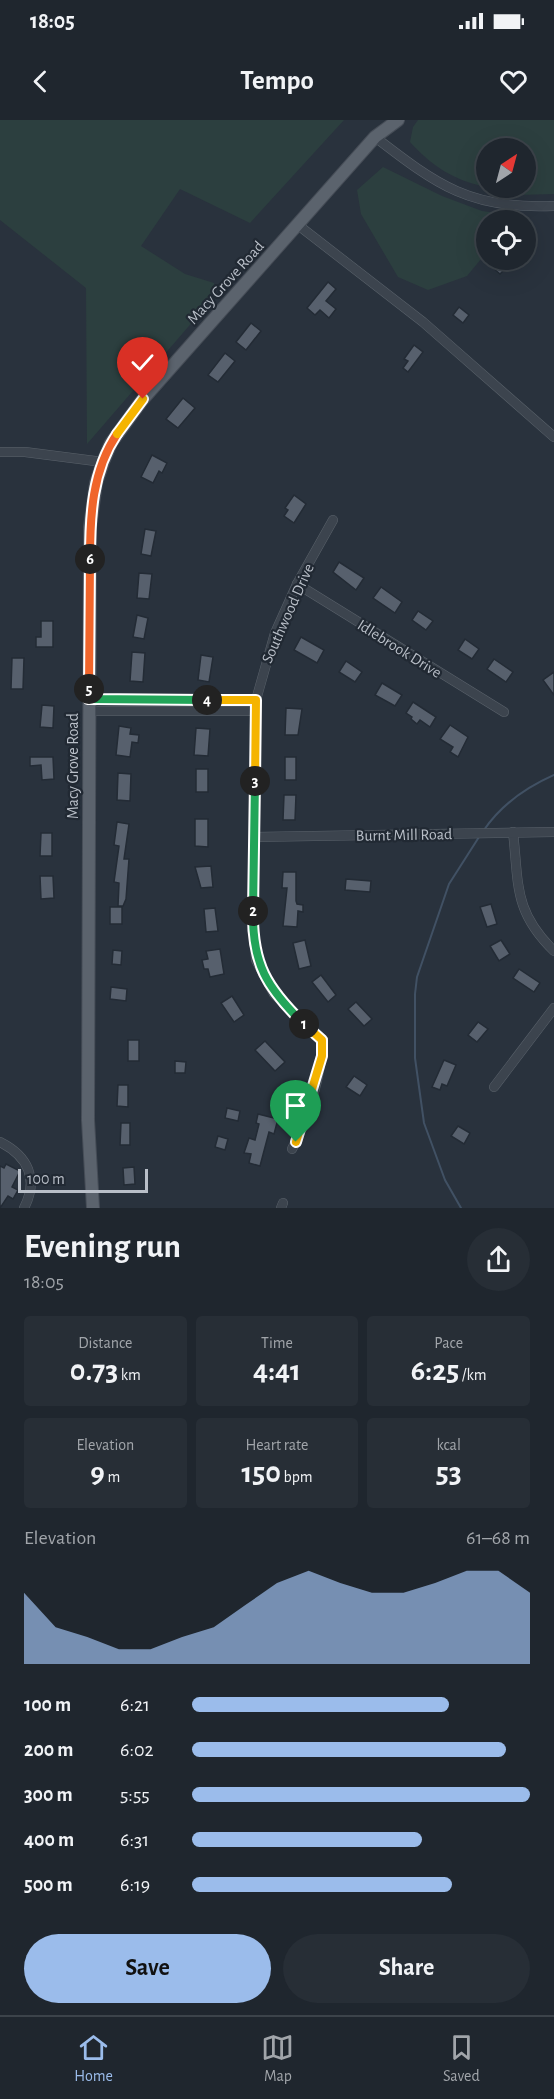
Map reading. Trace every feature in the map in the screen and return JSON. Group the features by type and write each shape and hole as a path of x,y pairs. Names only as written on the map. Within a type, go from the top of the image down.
{"main road":[{"name":"Macy Grove Road","path":"375,137 381,120"},
{"name":"Macy Grove Road","path":"93,1208 88,1120 88,705 90,527 94,494 111,443 143,399 375,137 398,120"}],"street":[{"path":"375,137 435,182 463,195 500,204 554,206"},
{"path":"298,225 423,322 554,437"},
{"path":"0,452 25,452 103,462"},
{"name":"Southwood Drive","path":"291,1149 320,1067 322,1040 274,994 256,960 253,922 256,700 275,633 297,584 333,520"},
{"name":"Idlebrook Drive","path":"297,584 504,712"},
{"path":"88,705 256,700"},
{"path":"88,705 256,711"},
{"path":"513,832 516,880 523,909 539,936 554,951"},
{"name":"Burnt Mill Road","path":"254,837 554,832"},
{"path":"494,1087 554,1008"},
{"path":"0,1142 11,1148 27,1168 32,1192 24,1208"}],"shaded area":[{"path":"0,120 344,120 250,223 180,189 141,246 185,274 214,283 214,297 87,444 86,288 0,220"},
{"path":"418,120 554,120 554,194 536,194 536,138 476,138 476,184 453,176 427,158 410,142 413,127"},
{"path":"383,167 442,196 479,210 476,210 476,265 467,276 428,290 398,277 361,214 357,190"}],"building":[{"path":"328,282 336,289 326,301 336,309 329,318 320,310 315,315 307,308"},
{"path":"459,307 469,315 463,323 453,315"},
{"path":"251,323 261,331 246,350 236,342"},
{"path":"414,345 423,352 408,372 403,368 408,361 404,359"},
{"path":"225,353 235,361 218,382 208,375"},
{"path":"183,398 195,408 178,428 166,419"},
{"path":"152,455 167,463 162,473 159,471 153,483 141,477"},
{"path":"294,495 306,504 294,523 284,516 288,510 285,508"},
{"path":"145,529 156,531 151,556 141,554"},
{"path":"339,562 364,578 356,590 333,572"},
{"path":"139,573 152,574 149,599 137,598"},
{"path":"381,587 402,602 395,613 373,598"},
{"path":"418,611 433,621 426,630 412,620"},
{"path":"137,615 148,618 144,639 133,637"},
{"path":"41,621 53,621 53,647 36,647 36,637 41,637"},
{"path":"301,637 324,650 317,663 294,650"},
{"path":"465,639 479,649 472,659 458,650"},
{"path":"132,652 145,653 143,682 130,681"},
{"path":"201,655 213,657 209,682 198,680"},
{"path":"12,658 24,658 23,689 11,689"},
{"path":"494,659 513,672 506,682 487,669"},
{"path":"346,661 362,672 355,682 339,672"},
{"path":"554,672 554,695 543,680"},
{"path":"382,683 402,695 395,706 375,695"},
{"path":"413,702 436,717 430,727 420,720 417,724 406,713"},
{"path":"42,705 54,706 53,728 40,727"},
{"path":"286,708 302,709 298,735 285,735"},
{"path":"450,725 468,737 458,757 450,752 453,747 440,739"},
{"path":"119,726 131,728 130,734 139,735 138,743 132,742 130,757 116,755"},
{"path":"196,728 210,729 208,756 194,755"},
{"path":"30,757 53,757 54,779 42,780 41,765 30,766"},
{"path":"285,757 296,757 296,780 285,780"},
{"path":"196,769 208,769 208,792 196,792"},
{"path":"118,773 131,774 130,801 117,800"},
{"path":"284,795 296,795 295,820 283,820"},
{"path":"195,819 208,819 208,847 195,846"},
{"path":"117,822 129,824 124,859 129,859 126,899 123,906 118,906 119,883 114,882 119,846 114,845"},
{"path":"41,833 52,833 52,856 40,856"},
{"path":"211,866 213,887 201,888 195,867"},
{"path":"283,872 296,872 296,901 297,904 303,905 303,912 298,911 297,927 283,926 287,888 282,888"},
{"path":"40,876 53,876 54,898 41,899"},
{"path":"346,879 371,881 370,892 345,890"},
{"path":"491,904 497,924 487,927 480,907"},
{"path":"110,907 122,907 122,924 110,924"},
{"path":"215,908 218,931 206,932 204,909"},
{"path":"305,940 311,966 299,969 293,943"},
{"path":"501,940 510,954 499,961 490,946"},
{"path":"220,949 224,974 210,977 208,969 204,969 202,960 208,959 206,951"},
{"path":"113,950 122,951 121,965 112,964"},
{"path":"519,969 540,983 534,992 513,978"},
{"path":"321,975 336,995 328,1002 312,982"},
{"path":"111,987 127,989 126,1001 110,999"},
{"path":"232,996 244,1015 234,1022 221,1003"},
{"path":"356,1002 372,1019 364,1026 348,1009"},
{"path":"478,1022 488,1029 477,1042 468,1035"},
{"path":"128,1040 139,1040 139,1061 128,1061"},
{"path":"265,1041 285,1062 275,1071 255,1050"},
{"path":"444,1060 456,1065 447,1086 442,1084 440,1090 432,1087"},
{"path":"175,1061 186,1062 185,1073 175,1073"},
{"path":"354,1076 367,1085 360,1096 346,1087"},
{"path":"118,1085 128,1085 128,1107 117,1106"},
{"path":"227,1108 240,1111 238,1121 225,1118"},
{"path":"258,1114 278,1119 274,1134 269,1132 260,1166 249,1163 251,1154 244,1153 249,1138 255,1140 259,1124 256,1123"},
{"path":"121,1123 130,1123 130,1145 120,1145"},
{"path":"458,1126 470,1133 464,1144 451,1136"},
{"path":"218,1136 228,1139 225,1150 215,1147"},
{"path":"6,1164 20,1171 12,1187 18,1190 13,1199 8,1196 0,1208 0,1166 4,1168"},
{"path":"134,1167 135,1184 124,1185 123,1168"}],"waterway":[{"path":"484,830 515,798 554,775"},
{"path":"461,1208 445,1180 424,1123 415,1058 415,994 417,977 449,884 479,837"}],"route":[{"path":"143,399 111,443 96,483 90,527 88,699 256,700 253,922 256,960 274,994 322,1040 322,1056 296,1142"}]}
